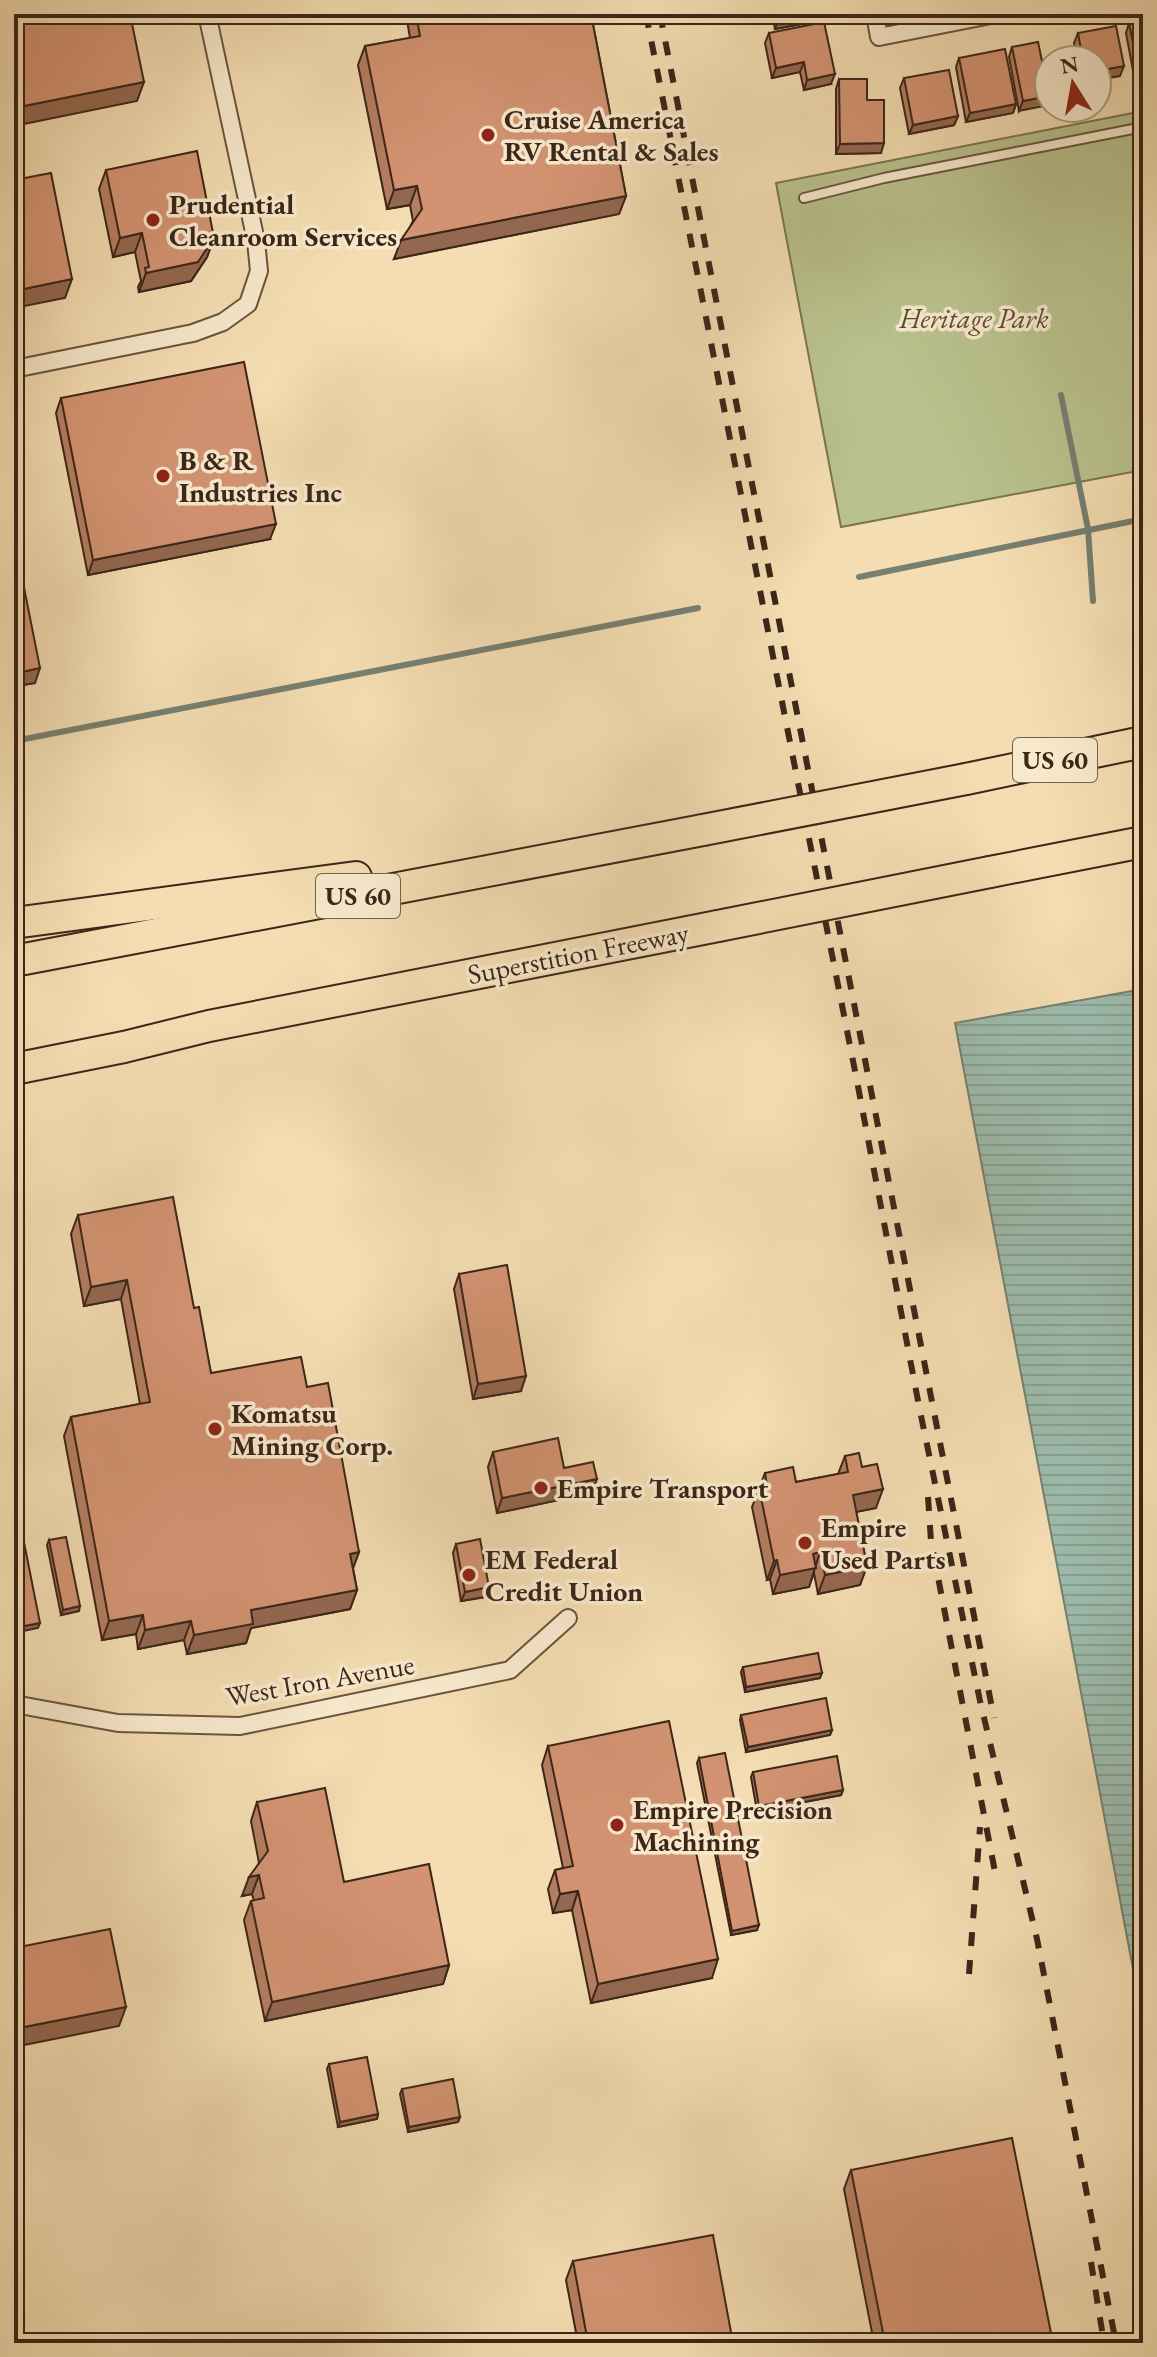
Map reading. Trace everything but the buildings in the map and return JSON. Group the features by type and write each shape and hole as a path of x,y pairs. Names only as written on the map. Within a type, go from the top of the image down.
{"highway":[{"name":"US 60","path":"14,961 966,779 1143,742"},
{"path":"14,923 703,830"},
{"name":"Superstition Freeway","path":"14,1069 209,1026 1143,842"},
{"path":"14,1077 124,1047"}],"street":[{"path":"14,369 193,333 223,322 248,304 259,271 256,241 207,14"},
{"path":"875,14 879,37 996,14"},
{"name":"West Iron Avenue","path":"14,1704 118,1723 240,1726 510,1670 568,1618"}],"lane":[{"path":"804,198 884,178 1143,127"}],"green space":[{"name":"Heritage Park","path":"1143,111 1143,470 841,527 776,183 1077,124 1113,124 1113,117"}],"shaded area":[{"path":"1143,989 1143,2022 955,1023"}],"waterway":[{"path":"1061,395 1088,529 1093,601"},
{"path":"859,577 1143,519"},
{"path":"14,741 698,608"}],"railway":[{"path":"646,14 919,1406 980,1701 1037,1939 1116,2343"},
{"path":"660,14 994,1718"},
{"path":"928,1497 931,1541 996,1877"},
{"path":"969,1974 980,1827"},
{"path":"1091,2262 1104,2343"}],"place":[{"name":"Cruise America RV Rental & Sales","path":"488,135"},
{"name":"Prudential Cleanroom Services","path":"153,220"},
{"name":"B & R Industries Inc","path":"163,476"},
{"name":"Komatsu Mining Corp.","path":"215,1429"},
{"name":"Empire Transport","path":"541,1488"},
{"name":"Empire Used Parts","path":"805,1543"},
{"name":"EM Federal Credit Union","path":"469,1575"},
{"name":"Empire Precision Machining","path":"617,1825"}]}
